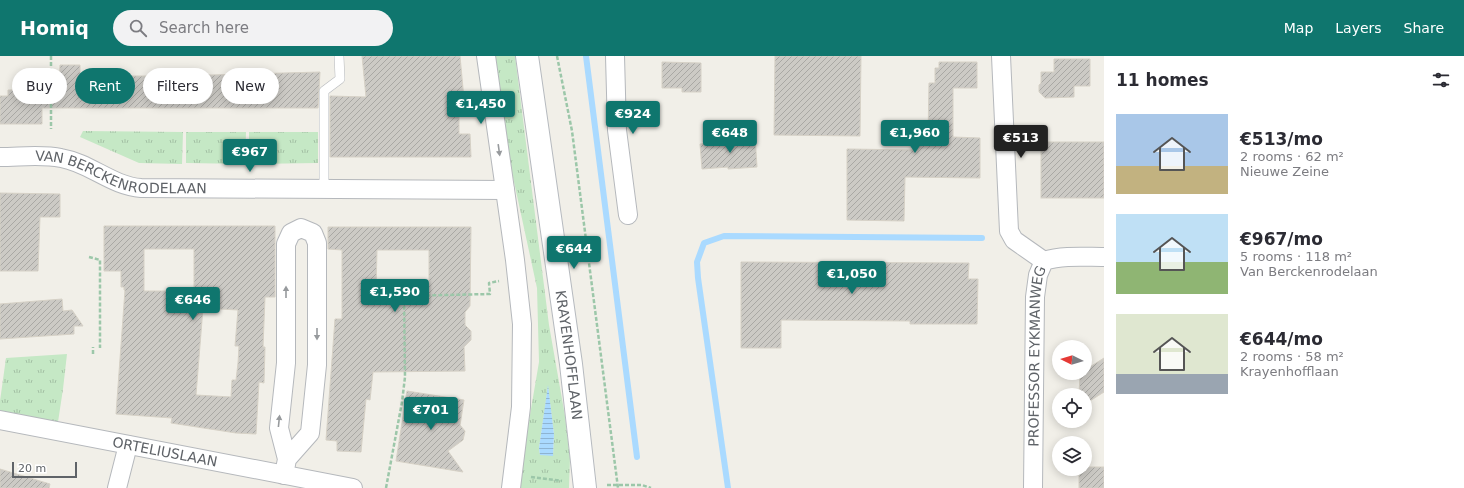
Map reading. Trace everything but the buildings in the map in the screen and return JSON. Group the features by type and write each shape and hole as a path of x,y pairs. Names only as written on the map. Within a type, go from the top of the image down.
{"street":[{"path":"486,56 522,324 521,407 511,488"},
{"name":"KRAYENHOFFLAAN","path":"527,56 570,357 585,488"},
{"path":"615,56 617,130 628,215"},
{"path":"1001,56 1009,231 1014,240 1044,261"},
{"name":"VAN BERCKENRODELAAN","path":"0,157 62,158 78,163 125,186 133,187 505,190"},
{"path":"301,228 313,233 317,243 317,365 310,433 286,467 279,428 286,363 286,244 290,233 301,228"},
{"name":"PROFESSOR EYKMANWEG","path":"1033,488 1036,296 1038,275 1044,261 1054,258 1074,256 1104,257"},
{"name":"ORTELIUSLAAN","path":"0,420 128,445 286,467 328,486 353,488"},
{"path":"117,488 128,445"}],"lane":[{"path":"324,188 324,91 340,79 339,56"}],"path":[{"path":"51,56 51,129"},
{"path":"557,56 572,131 618,487 642,485 651,488"},
{"path":"89,257 100,260 100,348"},
{"path":"386,488 402,402 404,383 404,296 490,294 489,283 517,278"},
{"path":"93,348 93,354"}],"green space":[{"path":"494,56 515,56 549,325 565,416 570,458 569,488 520,488 524,450 539,362 537,288 511,168","holes":["548,387 554,434 553,455 540,455 539,448"]},
{"path":"83,131 183,132 182,164 139,163 80,137"},
{"path":"186,132 246,132 245,164 186,163"},
{"path":"249,132 318,132 318,163 249,164"},
{"path":"67,354 58,422 0,411 6,358"}],"water":[{"path":"548,385 554,434 553,456 540,455 539,448"}],"waterway":[{"path":"586,56 637,457"},
{"path":"728,488 698,278 697,262 704,243 724,236 982,238"}]}
